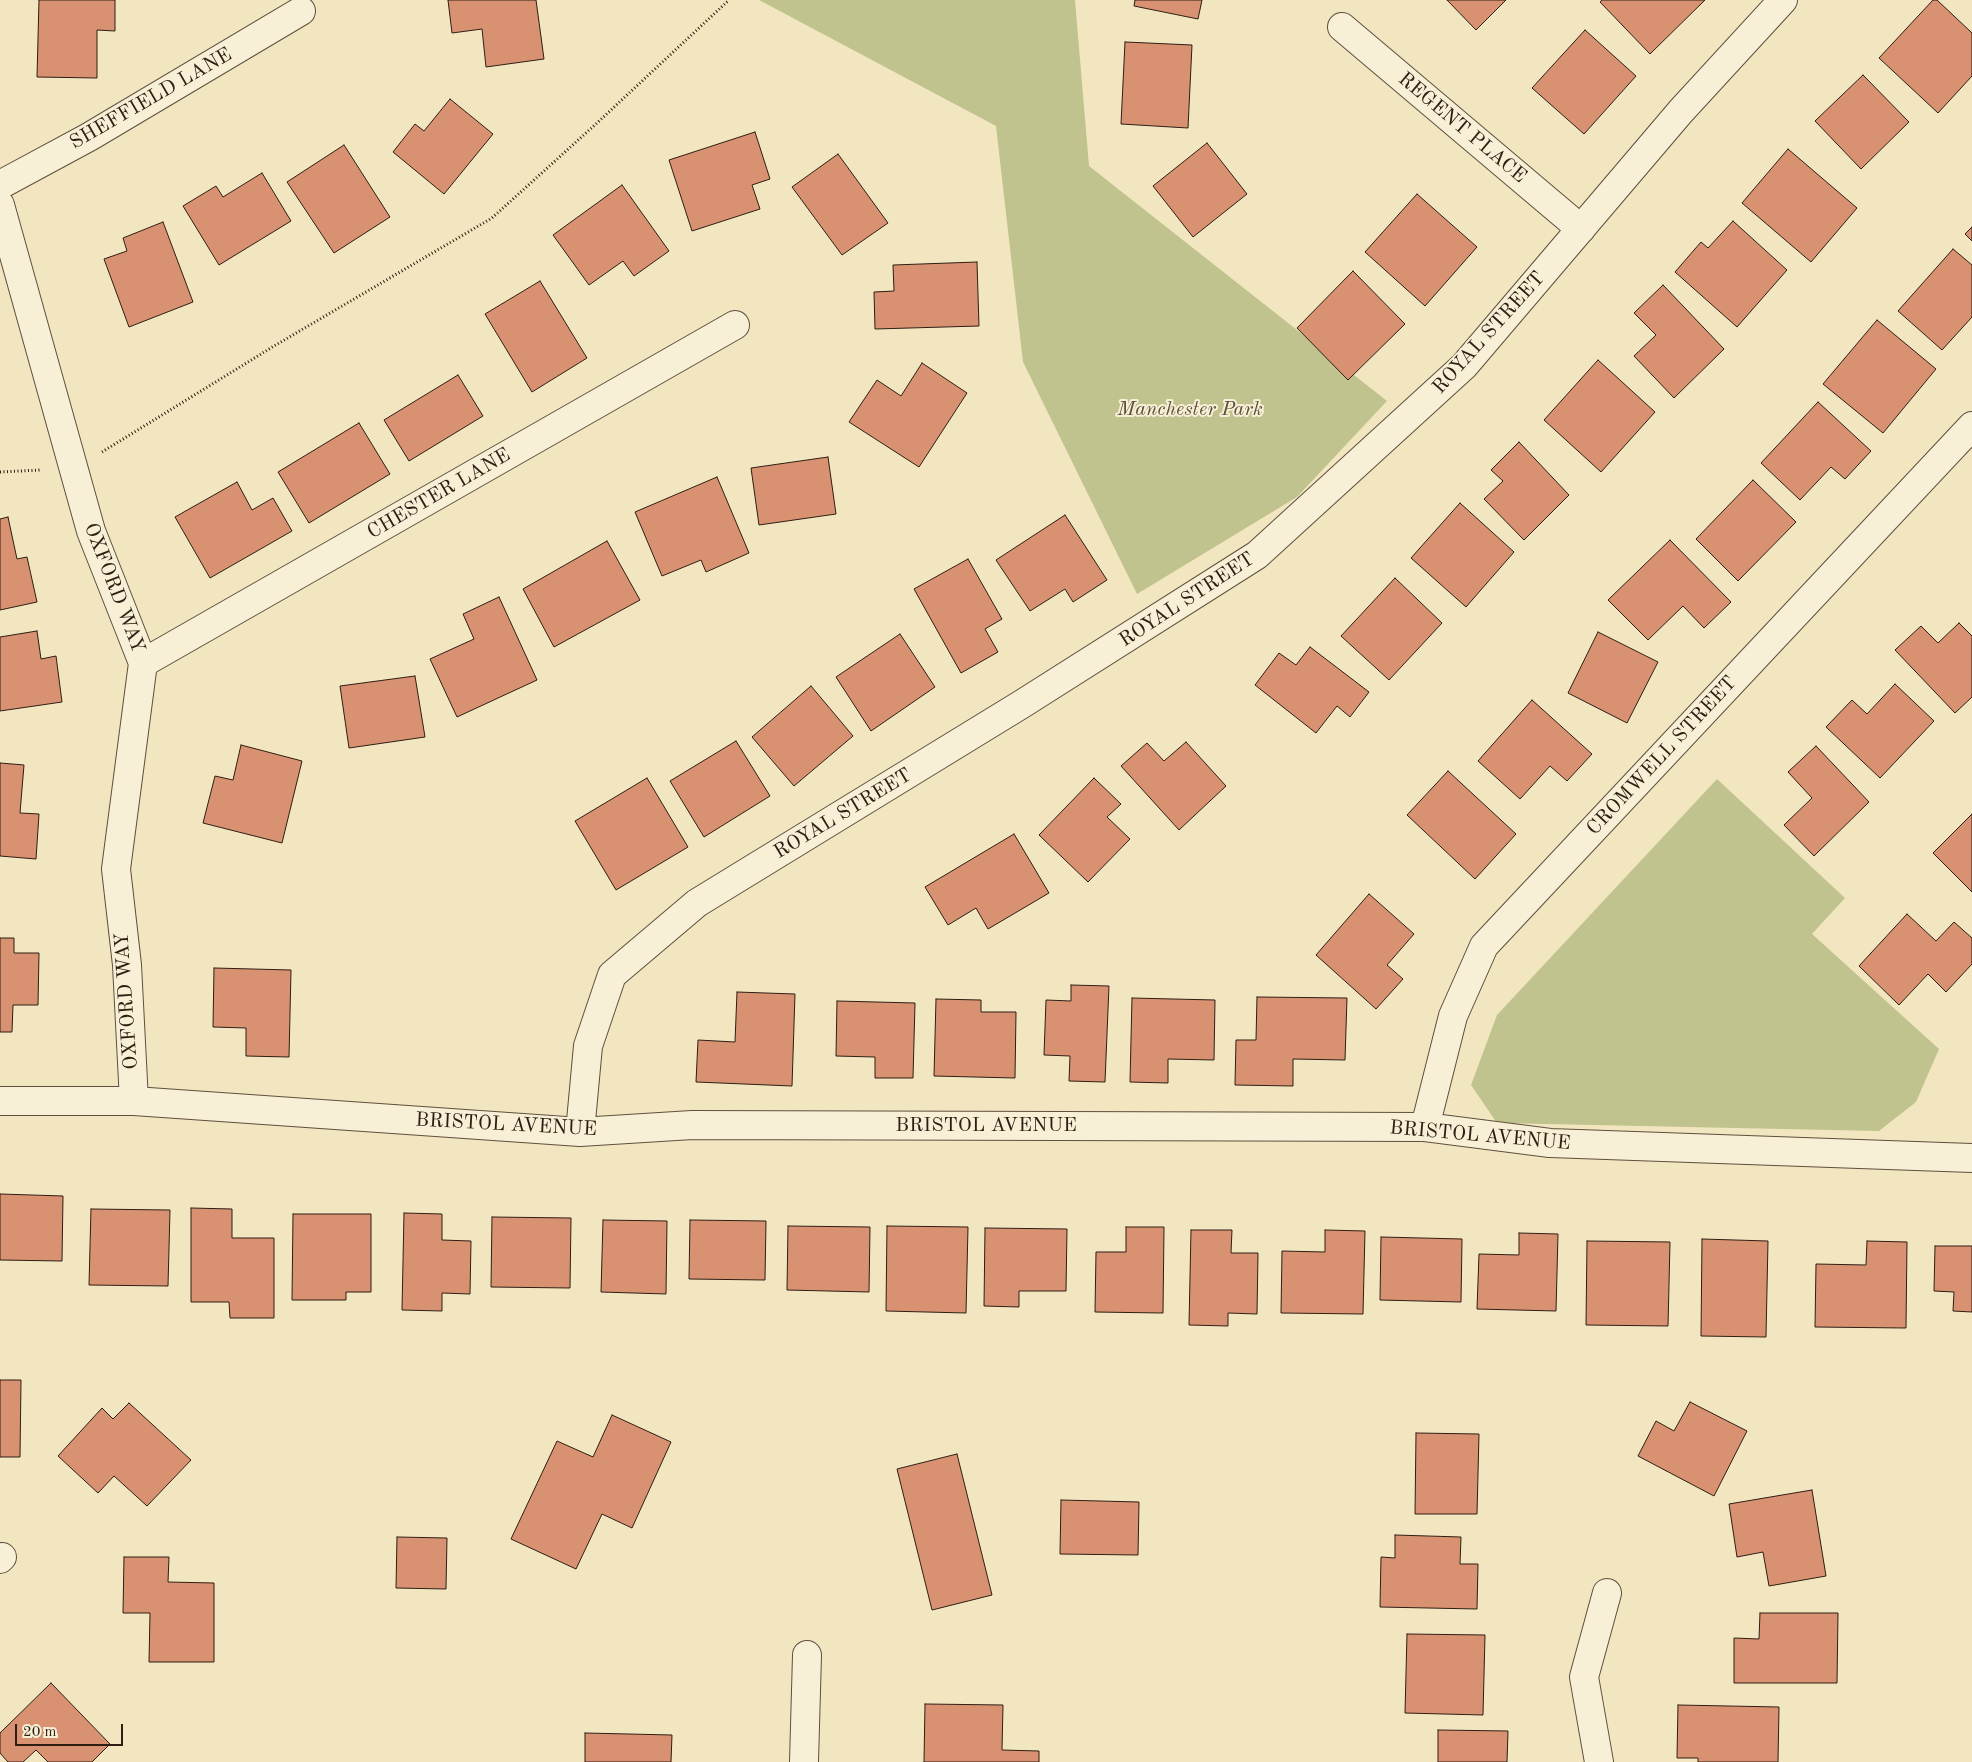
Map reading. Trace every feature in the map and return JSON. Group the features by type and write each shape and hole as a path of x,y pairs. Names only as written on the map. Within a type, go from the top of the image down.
{"street":[{"name":"ROYAL STREET","path":"580,1132 588,1046 612,975 697,903 1022,704 1257,555 1464,366 1681,111 1783,0"},
{"name":"SHEFFIELD LANE","path":"0,185 89,137 301,11"},
{"name":"REGENT PLACE","path":"1342,27 1581,230"},
{"name":"OXFORD WAY","path":"0,205 91,530 143,663 116,868 127,965 134,1100"},
{"name":"CHESTER LANE","path":"143,663 735,325"},
{"name":"CROMWELL STREET","path":"1425,1128 1453,1016 1484,946 1972,426"},
{"name":"BRISTOL AVENUE","path":"0,1101 134,1100 580,1132 692,1125 1425,1128 1550,1143 1972,1155"},
{"path":"1599,1762 1584,1677 1607,1593"},
{"path":"804,1762 807,1654"}],"path":[{"path":"117,444 274,346 492,218 597,124 729,0"}],"green space":[{"name":"Manchester Park","path":"759,0 1075,0 1089,166 1387,401 1297,497 1137,594 1023,362 996,126"},
{"path":"1717,779 1845,898 1812,934 1939,1049 1916,1102 1879,1131 1497,1123 1471,1085 1497,1015"}],"building":[{"path":"39,0 115,0 115,31 97,30 97,78 37,77"},
{"path":"448,0 536,0 544,59 486,67 482,29 452,33"},
{"path":"1135,0 1202,0 1198,19 1134,6"},
{"path":"1447,0 1506,0 1476,30"},
{"path":"1602,0 1705,0 1650,54 1600,2"},
{"path":"1933,0 1937,0 1972,33 1972,76 1938,113 1879,58"},
{"path":"1585,30 1636,76 1584,134 1532,88"},
{"path":"1125,42 1192,45 1188,128 1121,124"},
{"path":"1863,75 1909,122 1861,169 1815,121"},
{"path":"450,99 493,134 444,194 393,152 415,124 424,131"},
{"path":"755,132 770,179 752,185 760,209 692,231 669,160"},
{"path":"1207,143 1247,194 1193,237 1153,186"},
{"path":"344,145 390,217 334,253 287,182"},
{"path":"1788,149 1857,208 1811,262 1742,203"},
{"path":"838,154 888,223 842,255 792,187"},
{"path":"262,173 291,221 219,265 183,206 216,186 223,197"},
{"path":"622,185 669,251 634,276 623,261 589,285 553,235"},
{"path":"1417,194 1477,247 1425,306 1365,252"},
{"path":"1733,221 1787,270 1737,327 1675,272 1701,242 1708,248"},
{"path":"163,222 193,302 129,327 104,259 127,251 123,238"},
{"path":"1972,227 1972,241 1965,234"},
{"path":"1953,249 1972,265 1972,317 1942,350 1898,311"},
{"path":"977,262 979,326 875,329 874,292 894,291 893,265"},
{"path":"1353,271 1405,324 1348,380 1297,328"},
{"path":"540,281 587,358 532,392 485,314"},
{"path":"1663,285 1724,349 1674,398 1634,356 1656,335 1634,313"},
{"path":"1877,320 1936,369 1883,433 1823,384"},
{"path":"1598,360 1655,412 1601,472 1544,420"},
{"path":"922,363 967,393 919,467 849,422 877,380 901,396"},
{"path":"458,375 483,416 409,461 384,420"},
{"path":"1818,402 1871,451 1845,479 1831,467 1800,500 1761,463"},
{"path":"359,423 390,474 309,523 278,472"},
{"path":"1519,442 1569,495 1524,540 1484,499 1503,481 1491,470"},
{"path":"828,457 836,514 759,525 751,468"},
{"path":"717,477 749,553 706,572 701,560 662,576 635,512"},
{"path":"1753,480 1796,522 1738,581 1696,539"},
{"path":"237,482 252,510 273,498 292,531 210,578 175,517"},
{"path":"1460,503 1514,552 1466,607 1411,558"},
{"path":"1065,515 1107,580 1073,602 1065,589 1030,611 996,560"},
{"path":"8,517 17,559 27,557 37,602 0,610 0,519"},
{"path":"1670,540 1731,602 1704,628 1683,606 1648,640 1608,600"},
{"path":"607,541 640,600 554,647 523,589"},
{"path":"968,559 1002,619 985,629 998,652 961,673 914,589"},
{"path":"1395,578 1442,623 1389,680 1341,636"},
{"path":"499,597 537,680 457,717 430,659 474,639 463,614"},
{"path":"1959,623 1972,636 1972,697 1955,713 1895,650 1921,626 1938,643"},
{"path":"37,631 41,659 56,656 62,702 0,711 0,637"},
{"path":"1598,632 1658,662 1627,723 1568,693"},
{"path":"900,634 935,687 871,731 836,677"},
{"path":"1310,647 1369,692 1350,717 1337,706 1316,733 1255,685 1279,653 1296,665"},
{"path":"415,676 425,737 349,748 340,686"},
{"path":"1895,684 1934,721 1880,778 1826,727 1852,700 1867,714"},
{"path":"811,686 853,736 794,786 752,737"},
{"path":"1532,700 1592,754 1567,781 1550,766 1520,799 1478,761"},
{"path":"736,741 770,796 704,837 670,781"},
{"path":"1186,742 1226,786 1179,830 1121,766 1147,743 1164,761"},
{"path":"241,745 302,761 282,843 203,823 215,776 233,780"},
{"path":"1816,746 1869,802 1814,856 1784,825 1812,798 1788,772"},
{"path":"0,763 24,765 20,813 39,814 36,859 0,856"},
{"path":"1448,771 1516,834 1475,879 1407,815"},
{"path":"647,778 688,847 616,890 575,821"},
{"path":"1094,778 1121,804 1107,817 1130,839 1088,882 1039,835"},
{"path":"1972,814 1972,892 1933,853"},
{"path":"1014,834 1049,893 988,929 976,908 948,925 925,887"},
{"path":"1369,894 1414,934 1387,965 1403,979 1376,1009 1316,955"},
{"path":"1907,914 1936,941 1954,922 1972,938 1972,964 1946,992 1928,974 1899,1005 1859,966"},
{"path":"0,938 14,938 14,953 39,953 38,1005 13,1005 12,1032 0,1032"},
{"path":"214,968 291,970 289,1057 246,1056 246,1028 213,1027"},
{"path":"1071,985 1109,986 1105,1082 1069,1081 1070,1056 1044,1055 1046,1000 1071,1001"},
{"path":"737,992 795,994 792,1086 696,1082 698,1040 735,1042"},
{"path":"1257,997 1347,998 1345,1060 1293,1059 1293,1086 1235,1085 1236,1040 1256,1040"},
{"path":"1132,998 1215,1000 1214,1060 1168,1059 1168,1083 1130,1082"},
{"path":"936,999 981,1000 981,1012 1016,1012 1015,1078 934,1076"},
{"path":"837,1001 915,1003 913,1078 875,1078 875,1057 836,1056"},
{"path":"0,1194 63,1196 62,1261 0,1260"},
{"path":"191,1208 232,1209 232,1238 274,1238 274,1318 230,1318 229,1302 191,1302"},
{"path":"91,1209 170,1210 168,1286 89,1285"},
{"path":"404,1213 442,1214 442,1240 471,1241 470,1294 442,1293 442,1311 402,1310"},
{"path":"293,1214 371,1214 371,1292 346,1292 346,1300 292,1300"},
{"path":"492,1217 571,1218 570,1288 491,1287"},
{"path":"603,1220 667,1221 666,1294 601,1292"},
{"path":"690,1220 766,1221 765,1280 689,1279"},
{"path":"788,1226 870,1227 869,1292 787,1290"},
{"path":"887,1226 968,1227 966,1313 886,1311"},
{"path":"1126,1227 1164,1227 1163,1313 1095,1312 1096,1252 1126,1252"},
{"path":"985,1228 1067,1229 1066,1291 1019,1291 1019,1307 984,1306"},
{"path":"1191,1230 1232,1230 1231,1253 1258,1253 1257,1314 1228,1313 1228,1326 1189,1325"},
{"path":"1325,1230 1365,1231 1363,1314 1281,1313 1282,1251 1325,1252"},
{"path":"1519,1233 1558,1234 1556,1311 1477,1309 1479,1254 1519,1255"},
{"path":"1381,1237 1462,1239 1461,1302 1380,1300"},
{"path":"1702,1239 1768,1241 1766,1337 1701,1336"},
{"path":"1587,1241 1670,1242 1668,1326 1586,1325"},
{"path":"1867,1241 1907,1242 1906,1328 1815,1327 1816,1264 1866,1265"},
{"path":"1935,1246 1972,1246 1972,1312 1953,1311 1954,1292 1934,1291"},
{"path":"0,1380 21,1380 20,1457 0,1457"},
{"path":"1690,1402 1747,1431 1714,1496 1638,1456 1656,1421 1674,1431"},
{"path":"129,1403 191,1460 147,1506 114,1476 98,1493 58,1456 102,1408 113,1419"},
{"path":"612,1415 671,1442 632,1528 602,1514 576,1569 511,1539 557,1441 593,1457"},
{"path":"1416,1433 1479,1434 1477,1514 1415,1514"},
{"path":"957,1454 992,1595 932,1610 897,1469"},
{"path":"1812,1490 1826,1576 1769,1586 1763,1552 1737,1557 1729,1504"},
{"path":"1061,1500 1139,1502 1138,1555 1060,1554"},
{"path":"1395,1535 1461,1537 1460,1564 1478,1564 1477,1609 1380,1607 1381,1557 1395,1558"},
{"path":"397,1537 447,1538 446,1589 396,1588"},
{"path":"124,1557 169,1557 168,1582 214,1583 214,1662 149,1662 150,1613 123,1613"},
{"path":"1760,1613 1838,1613 1837,1683 1734,1683 1734,1638 1759,1639"},
{"path":"1407,1634 1485,1635 1483,1715 1405,1713"},
{"path":"51,1683 110,1744 92,1762 48,1762 36,1750 23,1762 8,1762 0,1753 0,1733"},
{"path":"925,1704 1003,1705 1002,1750 1039,1751 1039,1762 924,1762"},
{"path":"1678,1705 1779,1707 1778,1762 1698,1762 1698,1758 1677,1758"},
{"path":"1438,1730 1508,1731 1507,1762 1438,1762"},
{"path":"585,1733 672,1735 671,1762 585,1762"}]}
